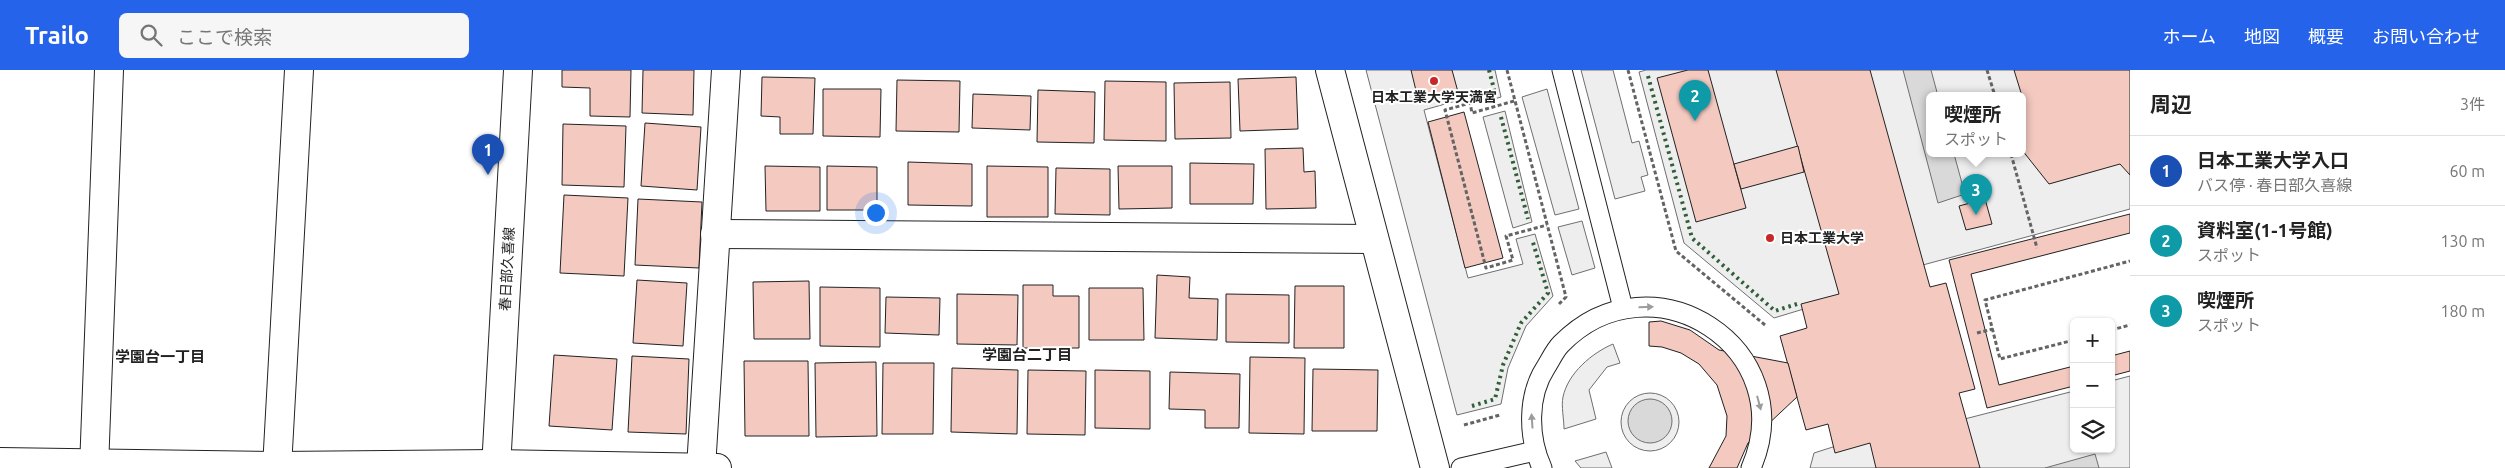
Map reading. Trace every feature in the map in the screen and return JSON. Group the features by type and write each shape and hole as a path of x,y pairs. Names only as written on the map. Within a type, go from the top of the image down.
{"street":[{"path":"94,466 109,70"},
{"path":"277,467 299,70"},
{"name":"春日部久喜線","path":"496,466 518,70"},
{"path":"701,468 726,70"},
{"path":"1330,70 1435,468"},
{"path":"716,234 1374,239"},
{"path":"0,462 94,466 718,468"}],"lane":[{"path":"1562,70 1623,308"},
{"path":"1542,468 1534,451 1531,413 1540,377 1560,345 1588,321 1623,308 1662,307 1699,318 1730,342 1752,374 1762,412 1758,451 1751,468"},
{"path":"1760,431 1764,468"},
{"path":"1461,468 1534,451"}],"path":[{"path":"1506,70 1566,297 1553,310"},
{"path":"1628,70 1676,251 1765,325"},
{"path":"1987,70 1994,92"},
{"path":"1515,101 1472,113 1470,103 1444,110 1486,268 1513,260 1506,236 1547,225"},
{"path":"2012,157 2037,248"},
{"path":"2070,341 2000,359 1985,300 2130,261"},
{"path":"2115,329 2130,325"},
{"path":"1977,333 1993,329"},
{"path":"1464,425 1507,412"}],"shaded area":[{"path":"1366,70 1495,70 1501,97 1480,103 1477,95 1424,110 1468,278 1523,264 1516,239 1535,234 1553,296 1526,326 1508,368 1501,404 1457,415"},
{"path":"1581,70 1613,70 1632,143 1639,141 1648,175 1641,177 1645,191 1615,199"},
{"path":"1646,70 1788,70 1850,295 1774,318 1684,243 1639,72"},
{"path":"1809,70 2130,70 2130,209 1871,279"},
{"path":"1903,70 1931,70 1937,92 1926,92 1926,157 1955,157 1965,194 1938,203"},
{"path":"1547,89 1579,209 1555,215 1522,97"},
{"path":"1505,111 1532,222 1513,228 1483,117"},
{"path":"1582,221 1595,268 1572,275 1558,227"},
{"path":"1613,344 1620,363 1607,367 1589,390 1596,419 1564,429 1562,401 1570,380 1589,358"},
{"path":"2130,376 2130,468 1911,468 1902,435 2070,392 2070,453 2115,453 2115,380"},
{"path":"1644,393 1656,393 1671,401 1679,416 1679,428 1671,443 1656,451 1644,451 1629,443 1621,428 1621,416 1629,401"},
{"path":"1654,399 1666,405 1671,412 1671,430 1666,437 1659,442 1646,443 1638,440 1631,433 1628,417 1631,409 1638,402"},
{"path":"1886,430 1896,468 1810,468 1814,453"},
{"path":"1606,452 1612,468 1581,468 1575,461"},
{"path":"2095,454 2099,468 2045,468"}],"building":[{"path":"562,70 631,70 630,117 590,116 590,88 562,87"},
{"path":"643,70 694,70 693,115 642,113"},
{"name":"日本工業大学天満宮","path":"1411,70 1452,70 1458,92 1419,103"},
{"path":"1688,70 1708,70 1746,208 1696,222 1657,78"},
{"path":"1776,70 1870,70 1930,287 1946,283 1975,389 1959,393 1980,468 1876,468 1870,443 1835,453 1828,424 1806,430 1780,336 1807,328 1801,304 1839,294"},
{"path":"2014,70 2130,70 2130,175 2120,164 2049,184 2026,155 2026,92 2021,92"},
{"path":"762,77 815,78 813,134 780,134 780,117 761,116"},
{"path":"1296,77 1298,129 1240,131 1238,79"},
{"path":"897,80 960,81 959,132 896,131"},
{"path":"1105,81 1166,82 1166,141 1104,140"},
{"path":"1230,82 1231,138 1175,139 1174,83"},
{"path":"823,89 881,89 880,137 823,136"},
{"path":"1038,90 1095,92 1094,143 1037,142"},
{"path":"973,94 1031,96 1030,130 972,128"},
{"path":"1464,112 1503,258 1465,268 1428,122"},
{"path":"645,123 701,127 697,190 641,186"},
{"path":"563,124 626,126 624,187 562,185"},
{"path":"1798,146 1804,172 1741,189 1734,164"},
{"path":"1303,148 1304,172 1315,171 1316,208 1266,209 1265,149"},
{"path":"908,162 972,164 972,206 908,205"},
{"path":"1190,163 1254,164 1253,204 1190,204"},
{"path":"765,166 820,167 820,211 766,211"},
{"path":"827,166 877,167 877,210 827,210"},
{"path":"987,166 1048,167 1048,217 987,217"},
{"path":"1118,166 1172,166 1172,208 1119,209"},
{"path":"1056,168 1110,169 1110,215 1055,214"},
{"path":"564,195 628,198 624,276 560,273"},
{"path":"638,199 702,202 699,268 635,265"},
{"path":"1985,199 1992,224 1966,230 1959,206"},
{"path":"2130,214 2130,233 1971,274 1999,385 2070,367 2070,387 1987,408 1949,260"},
{"path":"1157,275 1190,277 1189,298 1218,299 1217,340 1155,338"},
{"path":"637,280 687,283 683,346 633,343"},
{"path":"809,281 810,339 754,339 753,282"},
{"path":"1023,285 1053,285 1053,296 1079,296 1079,348 1023,348"},
{"path":"1295,286 1344,286 1344,348 1294,348"},
{"path":"820,287 880,288 880,347 820,346"},
{"path":"1089,288 1143,288 1144,340 1089,340"},
{"path":"957,294 1018,295 1017,345 957,344"},
{"path":"1226,294 1289,295 1289,343 1226,342"},
{"path":"886,297 940,298 939,335 885,333"},
{"path":"1661,321 1690,330 1719,350 1788,363 1797,397 1748,443 1737,468 1709,468 1726,436 1727,416 1717,385 1699,364 1681,353 1662,347 1649,346 1649,322"},
{"path":"2130,351 2130,371 2115,375 2115,355"},
{"path":"554,355 617,359 612,430 549,426"},
{"path":"632,356 689,359 686,434 628,432"},
{"path":"1250,357 1305,358 1304,434 1249,433"},
{"path":"744,361 808,361 809,436 745,436"},
{"path":"876,362 877,436 816,437 815,363"},
{"path":"883,363 934,363 933,434 882,434"},
{"path":"952,368 1018,370 1017,434 951,432"},
{"path":"1313,369 1378,370 1377,431 1312,431"},
{"path":"1028,370 1086,371 1085,435 1027,434"},
{"path":"1095,370 1150,371 1150,429 1095,428"},
{"path":"1170,372 1240,374 1239,428 1205,428 1205,410 1169,409"}],"hedge":[{"path":"1489,70 1495,93"},
{"path":"1648,76 1692,238 1775,311 1797,304"},
{"path":"1501,117 1528,219"},
{"path":"1472,406 1495,399 1503,365 1521,323 1548,293 1532,239"}],"place":[{"name":"日本工業大学天満宮","path":"1434,81"},
{"name":"資料室(1-1号館)","path":"1695,121"},
{"name":"日本工業大学入口","path":"488,175"},
{"name":"喫煙所","path":"1976,215"},
{"name":"日本工業大学","path":"1770,238"}],"district":[{"name":"学園台二丁目","path":"1027,355"},
{"name":"学園台一丁目","path":"160,357"}]}
